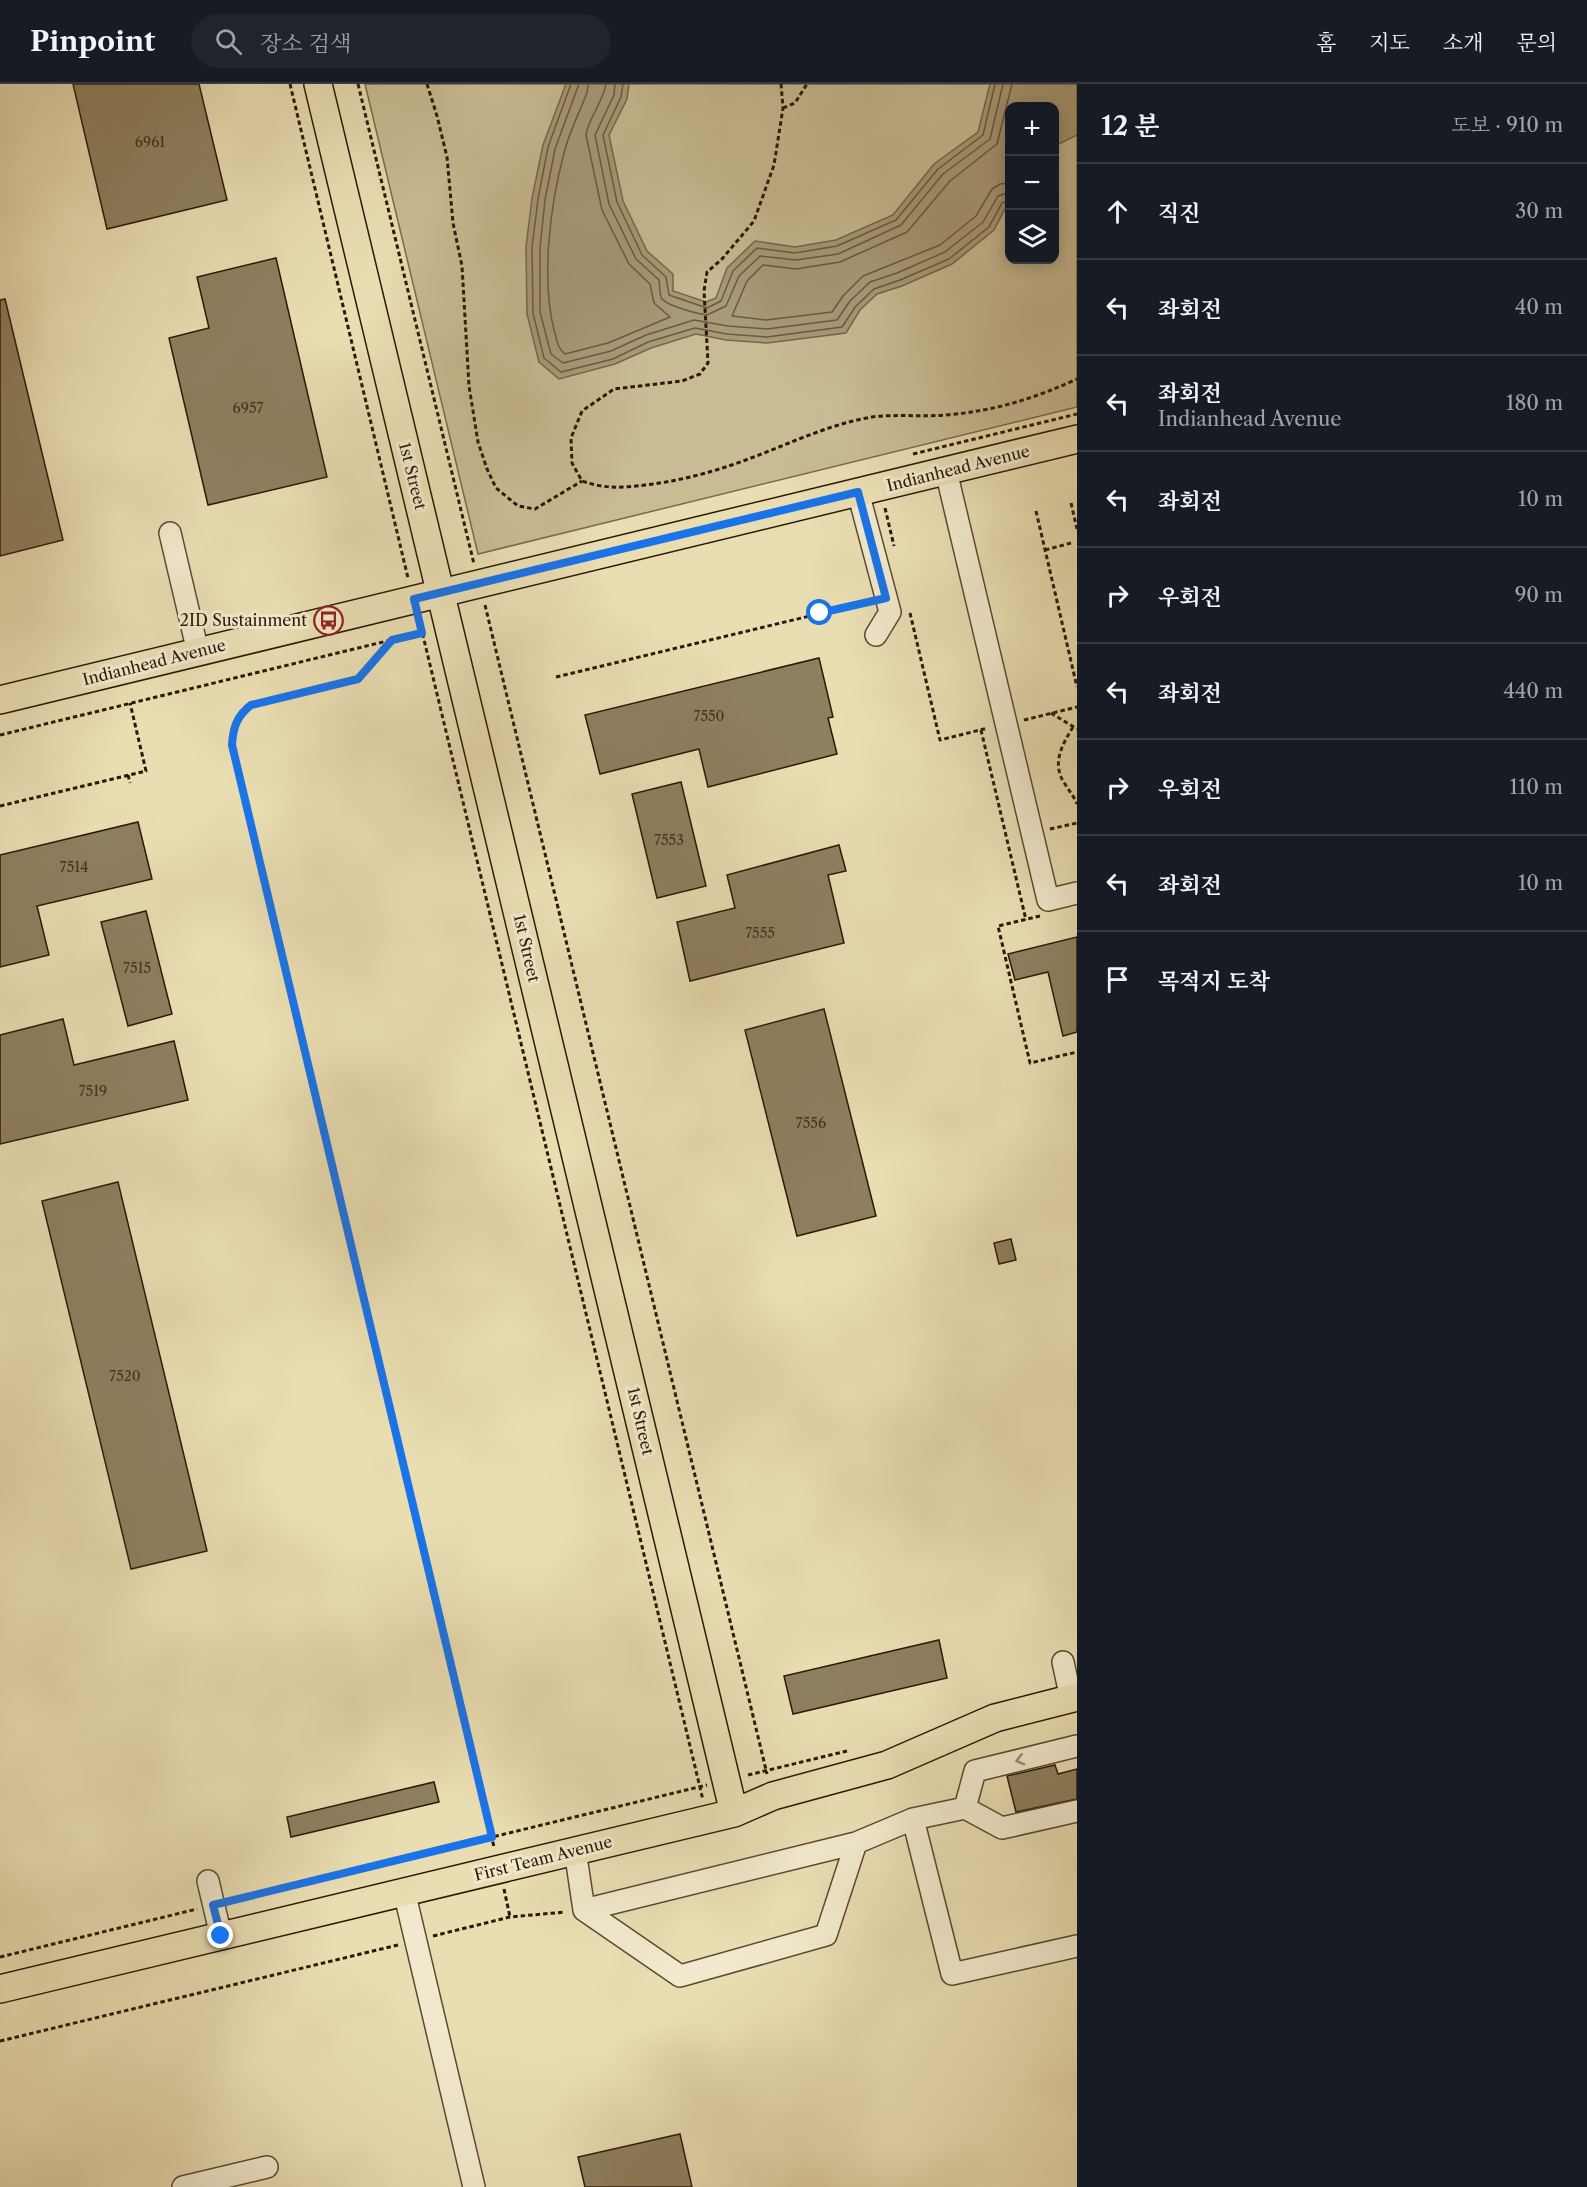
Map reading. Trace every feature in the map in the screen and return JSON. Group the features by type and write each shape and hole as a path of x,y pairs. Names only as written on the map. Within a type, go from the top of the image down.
{"main road":[{"name":"1st Street","path":"318,84 734,1813"},
{"name":"Indianhead Avenue","path":"0,700 1077,439"},
{"name":"First Team Avenue","path":"0,1989 734,1813 770,1783 887,1764 994,1718 1074,1698"}],"lane":[{"path":"946,471 1047,900 1077,893"},
{"path":"858,492 890,612 876,635"},
{"path":"170,533 198,652"},
{"path":"1063,1662 1074,1698"},
{"path":"965,1808 975,1771 1077,1746"},
{"path":"584,1910 856,1843 913,1819 965,1808 1002,1828 1077,1811"},
{"path":"913,1819 952,1974 1077,1946"},
{"path":"575,1850 584,1910 680,1976 826,1935 856,1843"},
{"path":"208,1881 221,1936"},
{"path":"404,1892 474,2187"},
{"path":"183,2187 267,2167"}],"path":[{"path":"290,84 707,1818"},
{"path":"358,84 770,1783"},
{"path":"427,84 447,157 453,223 462,266 469,386 478,442 487,469 496,488 518,506 535,509 582,481"},
{"path":"781,84 783,108 774,165 754,221 722,259 707,272 704,291 708,363 700,374 682,381 614,389 582,411 571,438 573,463 582,481 603,488 665,483 712,471 839,425 874,417 946,415 999,408 1041,396 1077,379"},
{"path":"783,108 795,103 807,84"},
{"path":"1071,503 1077,530"},
{"path":"885,507 896,553"},
{"path":"1036,511 1077,687"},
{"path":"1045,550 1071,543"},
{"path":"556,677 905,593 940,740 1077,707"},
{"path":"820,613 822,619"},
{"path":"0,735 422,633"},
{"path":"392,640 358,679 251,705 240,714 232,729 232,745 492,1837"},
{"path":"585,670 586,676"},
{"path":"0,806 146,771 130,703"},
{"path":"1051,713 1075,728 1061,750 1058,770 1077,804"},
{"path":"981,730 1026,920"},
{"path":"128,775 130,783"},
{"path":"1032,834 1077,823"},
{"path":"1047,915 998,926 1030,1063 1077,1052"},
{"path":"0,1957 700,1787 727,1781 770,1783 847,1751"},
{"path":"0,2041 510,1917 584,1910"}],"shaded area":[{"path":"365,84 1077,84 1077,407 478,554"}],"water":[{"path":"566,84 629,84 627,99 609,135 623,201 647,251 673,274 673,291 706,302 716,298 727,268 755,241 795,247 836,240 893,215 934,164 978,132 990,84 1077,84 1077,135 1059,144 1059,102 1005,102 1005,209 994,230 952,264 902,286 877,294 860,310 846,333 767,343 726,340 696,334 651,348 615,364 559,379 539,362 527,314 526,247 532,198 543,145"}],"building":[{"path":"73,84 199,84 227,200 107,229"},
{"path":"276,258 327,477 208,505 169,338 209,328 197,277"},
{"path":"5,299 63,540 0,556 0,300"},
{"path":"819,658 833,717 828,718 837,754 708,787 699,749 600,774 585,715"},
{"path":"681,782 706,886 657,898 632,794"},
{"path":"138,822 152,879 37,906 49,955 0,967 0,855"},
{"path":"839,845 846,871 828,875 844,943 690,981 677,922 735,908 727,875"},
{"path":"146,911 172,1014 128,1026 101,922"},
{"path":"1077,937 1077,1032 1063,1036 1048,972 1015,980 1008,954"},
{"path":"824,1009 876,1216 797,1236 745,1030"},
{"path":"63,1019 74,1065 174,1041 188,1100 0,1144 0,1035"},
{"path":"118,1182 207,1551 131,1569 42,1201"},
{"path":"1011,1239 1016,1260 999,1264 994,1243"},
{"path":"939,1640 947,1678 793,1714 784,1676"},
{"path":"1055,1765 1058,1774 1077,1769 1077,1799 1016,1812 1007,1776"},
{"path":"434,1782 439,1802 291,1837 287,1817"},
{"path":"680,2134 692,2187 585,2187 578,2157"}],"place":[{"name":"2ID Sustainment","path":"328,620"}],"route":[{"path":"221,1936 213,1905 492,1837 232,745 232,729 240,714 251,705 358,679 392,640 422,633 414,599 858,492 886,598 820,613"}]}
